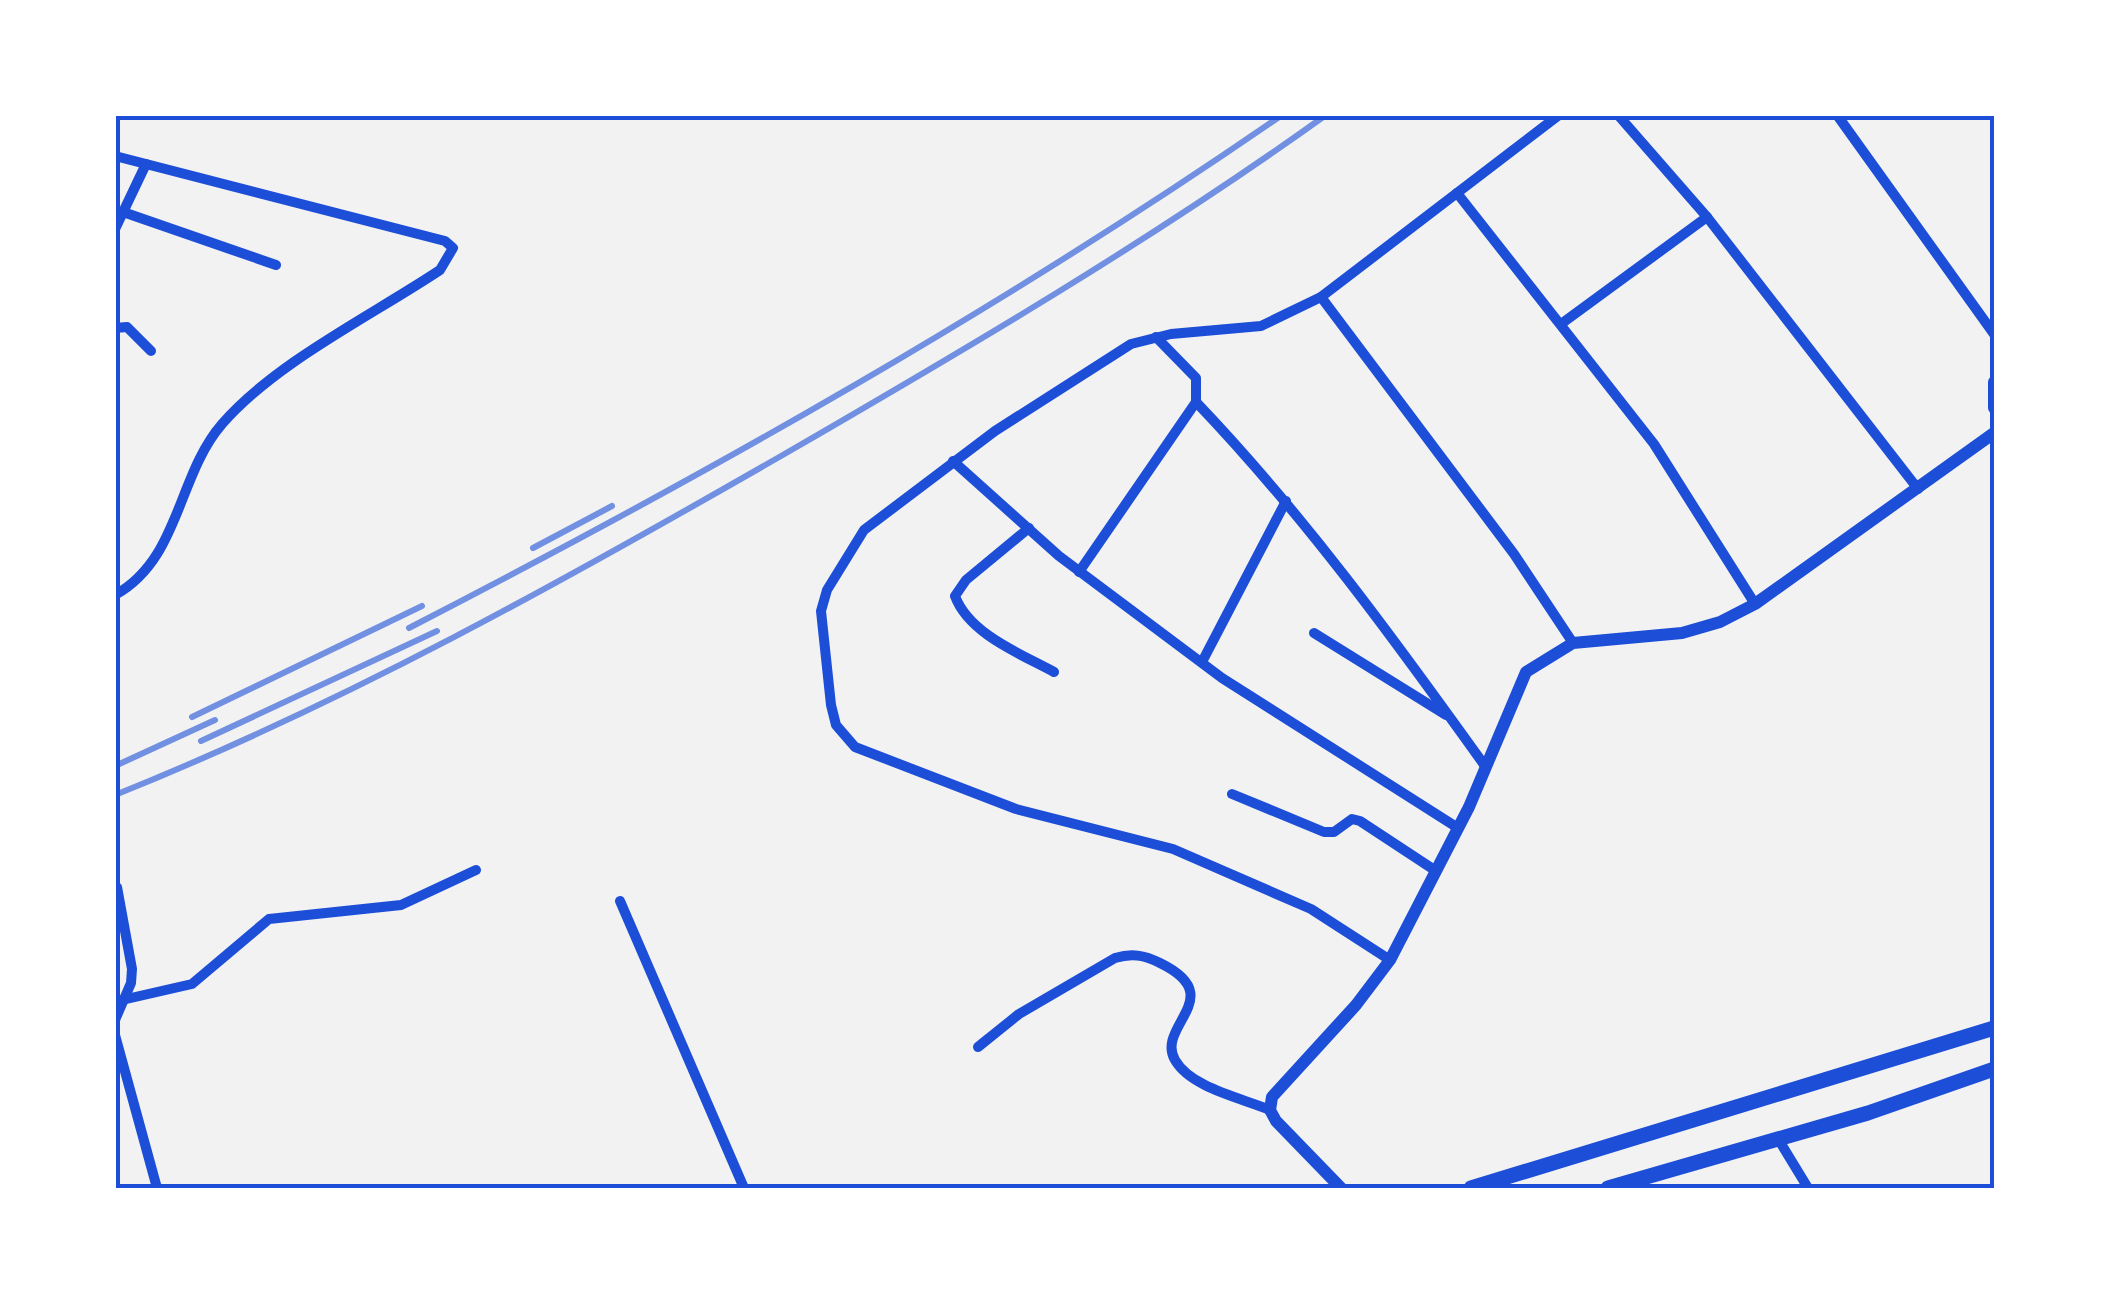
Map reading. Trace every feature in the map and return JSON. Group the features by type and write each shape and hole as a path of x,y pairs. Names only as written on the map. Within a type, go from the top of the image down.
{"highway":[{"path":"1471,1188 1994,1028"},
{"path":"1608,1188 1642,1182 1777,1137 1868,1113 1994,1069"}],"street":[{"path":"1390,960 1267,887 1174,850 1016,809 871,755 845,739 831,705 821,638 827,590 864,530 953,461 1131,344 1156,336 1261,326 1321,297 1559,115"},
{"path":"1618,115 1706,216 1918,489"},
{"path":"1837,115 1994,334"},
{"path":"115,156 444,240 453,248 440,270 280,374 224,421 194,472 160,551 142,576 115,595"},
{"path":"115,229 146,164"},
{"path":"1457,193 1654,444 1756,604"},
{"path":"123,212 276,265"},
{"path":"1562,324 1706,216"},
{"path":"1321,297 1514,554 1573,643"},
{"path":"115,328 127,327 151,351"},
{"path":"1079,572 1196,402 1196,378 1156,336"},
{"path":"1994,382 1994,408"},
{"path":"1196,402 1286,500 1351,579 1486,766"},
{"path":"1270,1110 1277,1086 1356,1005 1390,960 1458,828 1526,672 1573,643 1682,633 1720,622 1756,604 1994,433"},
{"path":"953,461 1079,572 1202,662 1458,828"},
{"path":"1202,662 1286,500"},
{"path":"1028,528 966,580 955,596 959,606 986,633 1054,672"},
{"path":"1314,634 1387,683 1451,718"},
{"path":"1232,794 1324,832 1334,832 1352,819 1360,821 1436,871"},
{"path":"122,1000 192,984 269,919 401,904 476,870"},
{"path":"115,1020 132,968 117,886"},
{"path":"620,901 744,1188"},
{"path":"978,1046 1019,1014 1115,958 1129,954 1145,957 1185,980 1190,991 1191,1001 1173,1040 1171,1052 1177,1064 1204,1082 1270,1110 1341,1188"},
{"path":"115,1035 157,1188"},
{"path":"1777,1137 1808,1188"}],"railway":[{"path":"409,628 744,448 963,321 1282,115"},
{"path":"115,795 371,680 618,548 1058,292 1326,115"},
{"path":"533,548 612,506"},
{"path":"192,717 422,606"},
{"path":"201,741 437,631"},
{"path":"115,766 215,720"}]}
